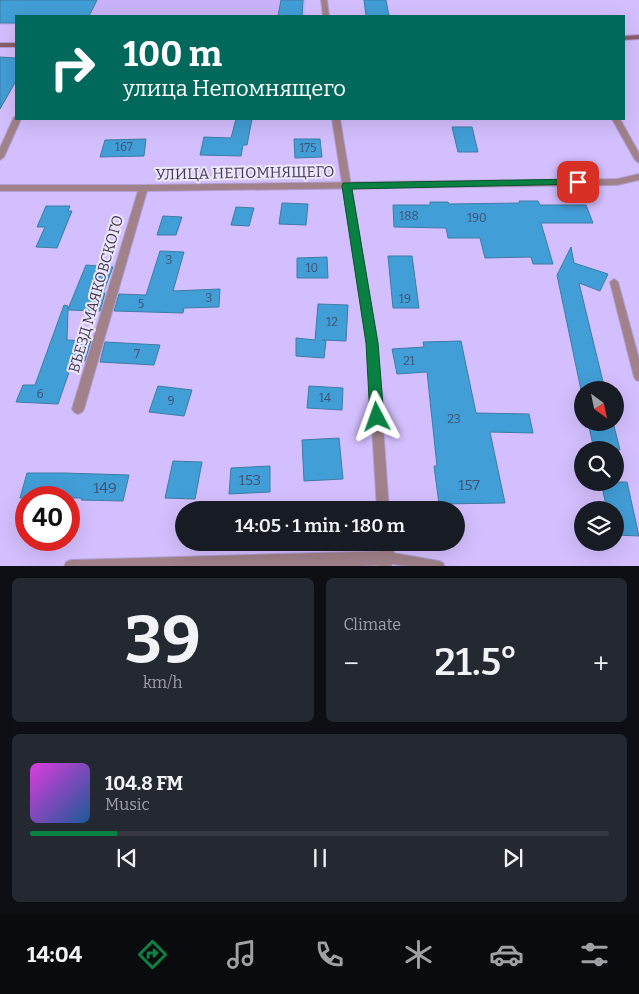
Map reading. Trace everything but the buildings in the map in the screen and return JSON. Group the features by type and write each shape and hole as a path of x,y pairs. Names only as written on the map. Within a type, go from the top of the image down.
{"main road":[{"path":"625,38 639,37"},
{"path":"0,45 15,45"}],"street":[{"path":"324,0 326,15"},
{"path":"0,157 17,120"},
{"path":"336,120 372,343 382,501"},
{"path":"617,120 639,160"},
{"name":"УЛИЦА НЕПОМНЯЩЕГО","path":"0,188 617,182 639,177"},
{"name":"ВЪЕЗД МАЯКОВСКОГО","path":"78,409 142,188"},
{"path":"71,566 385,562"}],"lane":[{"path":"614,282 639,377"},
{"path":"385,562 439,566"}],"shaded area":[{"path":"0,0 306,0 305,15 15,15 15,25 0,25"}],"route":[{"path":"377,417 372,343 346,186 578,182"}]}
